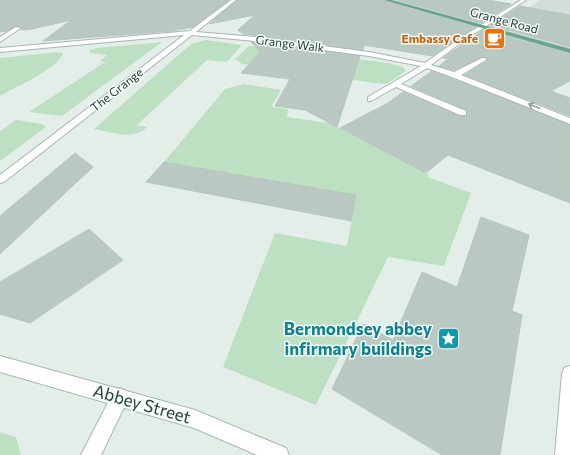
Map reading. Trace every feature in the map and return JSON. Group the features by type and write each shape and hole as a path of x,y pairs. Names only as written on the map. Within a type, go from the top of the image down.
{"main road":[{"name":"Grange Road","path":"386,0 570,50"}],"street":[{"name":"The Grange","path":"0,180 234,0"},
{"path":"371,99 427,65 461,40 484,27 524,0"},
{"path":"0,40 18,28"},
{"name":"Grange Walk","path":"0,50 190,33 255,39 369,54 427,65 570,121"},
{"path":"455,75 484,59"},
{"path":"396,84 463,112"},
{"name":"Abbey Street","path":"0,364 195,419 279,455"},
{"path":"565,455 570,374"},
{"path":"91,455 120,397"}],"shaded area":[{"path":"540,0 570,0 570,23 519,14"}],"green space":[{"path":"206,40 241,46 227,62 207,60 137,125 147,127 141,131 129,135 94,129 191,44"},
{"path":"162,42 62,116 29,112 105,62 100,61 107,55 91,53 89,52 90,50 97,48"},
{"path":"249,46 389,63 403,67 406,71 388,83 383,84 345,79 346,76 242,64 235,59"},
{"path":"57,52 63,53 53,65 35,77 0,96 0,58"},
{"path":"244,84 281,90 271,107 288,109 287,117 329,123 426,173 429,175 428,177 471,193 444,266 388,257 316,405 223,367 275,233 347,246 356,195 164,162 225,89"},
{"path":"16,120 42,124 46,127 0,161 0,131"},
{"path":"0,432 16,437 21,455 0,455"}],"building":[{"path":"0,0 229,0 193,27 172,31 43,41 71,20 32,29 21,30 22,27 16,26 7,31 0,32"},
{"path":"237,0 268,0 268,2 270,0 383,0 475,27 432,56 364,45 363,50 243,34 238,30 255,15 209,24"},
{"path":"397,0 488,0 511,4 481,23"},
{"path":"520,6 570,15 570,47 490,25"},
{"path":"483,30 570,54 570,81 551,91 570,98 570,116 464,75 487,61 486,56 454,70 439,66 448,59 443,58"},
{"path":"251,42 360,56 337,127 305,110 275,106 290,79 241,73 260,52"},
{"path":"432,71 570,125 570,203 448,155 426,173 340,128 388,103 403,92 459,116 467,116 467,110 411,86"},
{"path":"75,153 93,167 0,254 0,216"},
{"path":"164,162 356,195 351,221 146,182"},
{"path":"481,217 529,235 512,311 522,315 500,455 442,455 332,389 363,324 393,340 422,272 457,287"},
{"path":"89,229 123,260 30,323 0,314 0,282"}],"place":[{"name":"Embassy Cafe","path":"494,39"},
{"name":"Bermondsey abbey infirmary buildings","path":"448,339"}]}
